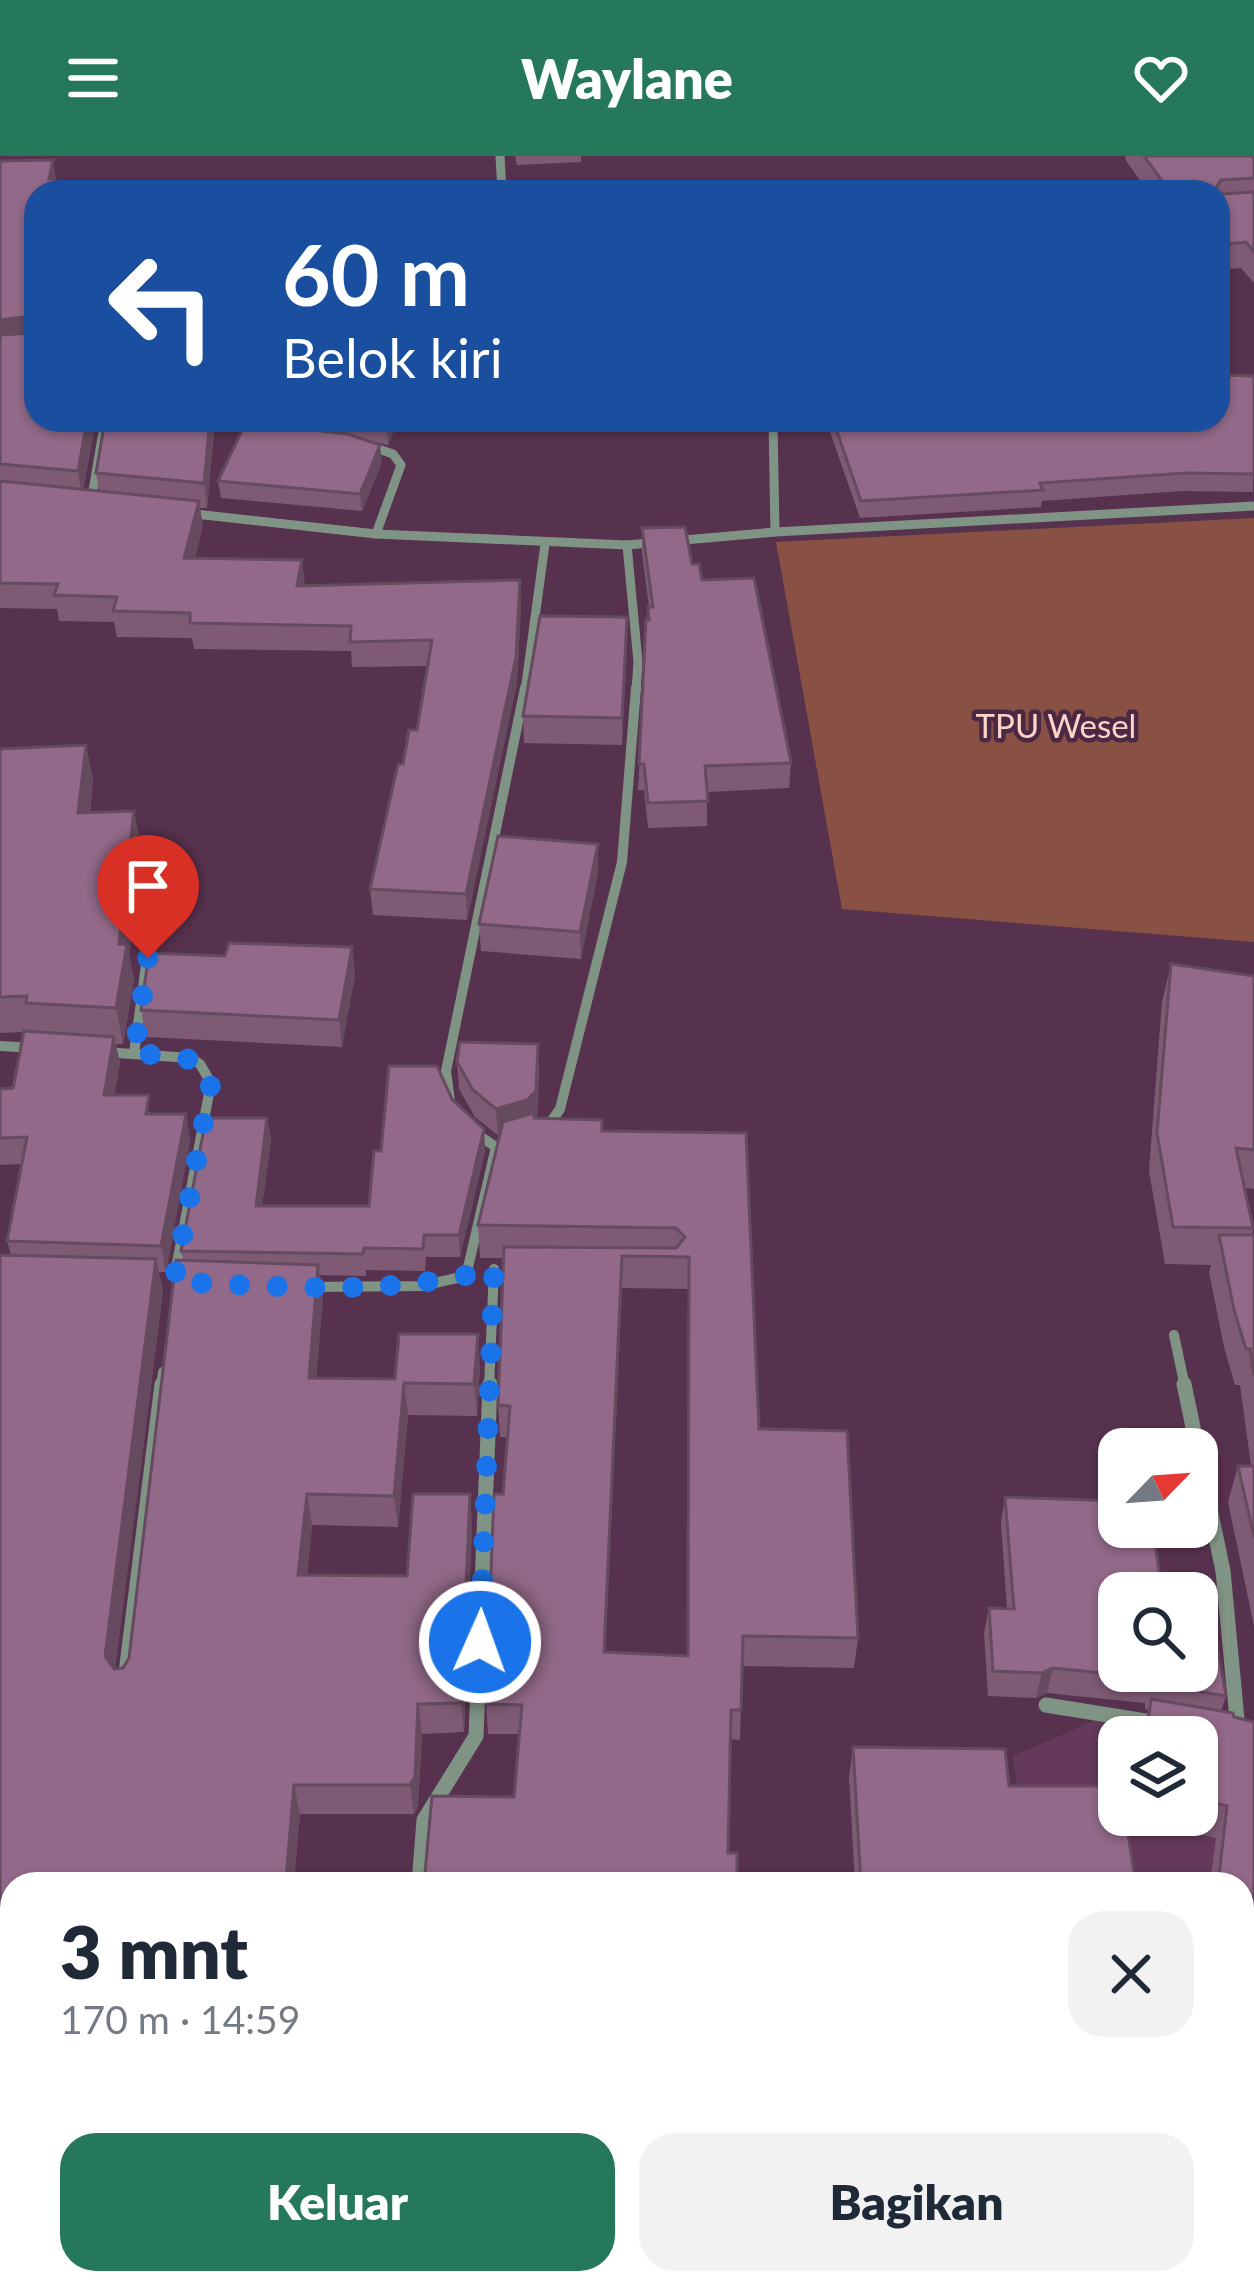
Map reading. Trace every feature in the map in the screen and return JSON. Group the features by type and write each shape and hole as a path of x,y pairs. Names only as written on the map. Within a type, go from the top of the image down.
{"street":[{"path":"90,503 103,432"},
{"path":"316,441 319,432"},
{"path":"773,432 775,532"},
{"path":"296,439 334,442"},
{"path":"353,444 393,454 401,465 376,534"},
{"path":"68,501 114,506"},
{"path":"162,511 376,534 627,545 775,532 1254,506"},
{"path":"512,1144 496,1147 460,1122 447,1090 446,1071 520,726 545,544"},
{"path":"529,1141 560,1109 622,862 638,662 627,545"},
{"path":"134,1054 148,958"},
{"path":"0,1046 45,1049"},
{"path":"90,1052 190,1058 200,1064 211,1083 174,1282"},
{"path":"466,1276 496,1147"},
{"path":"287,1286 378,1289 500,1269 476,1736 424,1820 420,1872"},
{"path":"152,1282 196,1283"},
{"path":"1174,1335 1222,1571 1246,1737"},
{"path":"124,1687 165,1354"},
{"path":"1046,1705 1113,1716"}],"shaded area":[{"path":"1098,1719 1098,1836 1218,1836 1218,1792 1254,1753 1251,1872 1028,1872 1013,1756"}],"green space":[{"name":"TPU Wesel","path":"1254,518 1254,942 842,909 776,542"}],"building":[{"path":"1144,156 1254,156 1254,178 1161,180"},
{"path":"53,160 49,179 55,178 54,180 24,180 24,317 0,320 0,161"},
{"path":"1254,192 1254,252 1246,242 1230,244 1230,194"},
{"path":"24,334 24,432 85,432 78,471 0,464 0,335"},
{"path":"1230,375 1254,376 1254,474 1186,473 1040,483 1043,490 861,501 837,432 1230,432"},
{"path":"103,432 209,432 204,483 96,473"},
{"path":"241,432 331,432 380,445 360,494 218,481"},
{"path":"0,481 199,501 184,558 302,560 297,586 520,580 516,657 466,894 370,889 398,764 403,764 409,730 417,730 432,640 350,642 351,626 190,623 190,613 113,611 117,597 54,595 58,584 0,583"},
{"path":"685,527 692,564 699,564 702,580 754,578 791,763 705,766 708,801 648,803 644,764 639,764 646,619 648,607 653,607 642,528"},
{"path":"540,616 627,617 622,718 523,716"},
{"path":"86,745 78,813 134,811 119,944 127,944 116,1008 0,997 0,749"},
{"path":"498,836 598,844 580,932 479,924"},
{"path":"229,943 352,947 339,1020 141,1010 149,953 225,956"},
{"path":"1171,964 1254,976 1254,1150 1236,1148 1253,1228 1173,1227 1157,1133"},
{"path":"24,1031 114,1037 104,1095 149,1095 146,1114 186,1114 161,1246 7,1241 27,1137 0,1138 0,1089 13,1088"},
{"path":"460,1042 538,1044 536,1091 527,1100 496,1109 473,1090 457,1062"},
{"path":"389,1066 437,1066 452,1099 484,1129 459,1235 424,1235 423,1249 364,1248 363,1254 181,1251 206,1118 267,1118 256,1206 369,1206 374,1151 381,1151"},
{"path":"534,1113 534,1118 602,1120 602,1131 746,1133 759,1429 847,1431 858,1638 743,1636 741,1710 731,1710 728,1853 737,1853 737,1872 425,1872 432,1796 514,1797 522,1705 486,1704 494,1494 503,1494 510,1406 498,1405 504,1247 676,1248 685,1237 676,1228 478,1225 503,1122","holes":["622,1256 689,1257 688,1656 604,1652"]},
{"path":"1219,1235 1254,1235 1254,1375 1250,1349 1246,1349 1234,1310"},
{"path":"0,1255 156,1259 105,1656 114,1669 123,1668 129,1658 176,1260 318,1265 309,1378 395,1379 399,1334 478,1334 474,1384 404,1383 394,1496 307,1494 298,1575 407,1576 413,1494 470,1494 461,1703 418,1704 415,1777 410,1785 294,1785 287,1872 0,1872"},
{"path":"1238,1466 1254,1466 1254,1537"},
{"path":"1005,1497 1098,1500 1098,1548 1156,1548 1159,1572 1098,1572 1098,1672 1053,1668 1042,1673 993,1671 989,1608 1014,1609"},
{"path":"1218,1649 1226,1696 1201,1692 1218,1692"},
{"path":"1151,1699 1233,1713 1254,1722 1254,1872 1219,1872 1227,1806 1218,1804 1218,1716 1149,1716"},
{"path":"853,1747 1005,1749 1009,1786 1098,1786 1098,1836 1128,1836 1134,1872 860,1872"}],"route":[{"path":"148,958 134,1054 190,1058 207,1072 211,1083 174,1282 378,1289 421,1286 494,1269 480,1642"}]}
